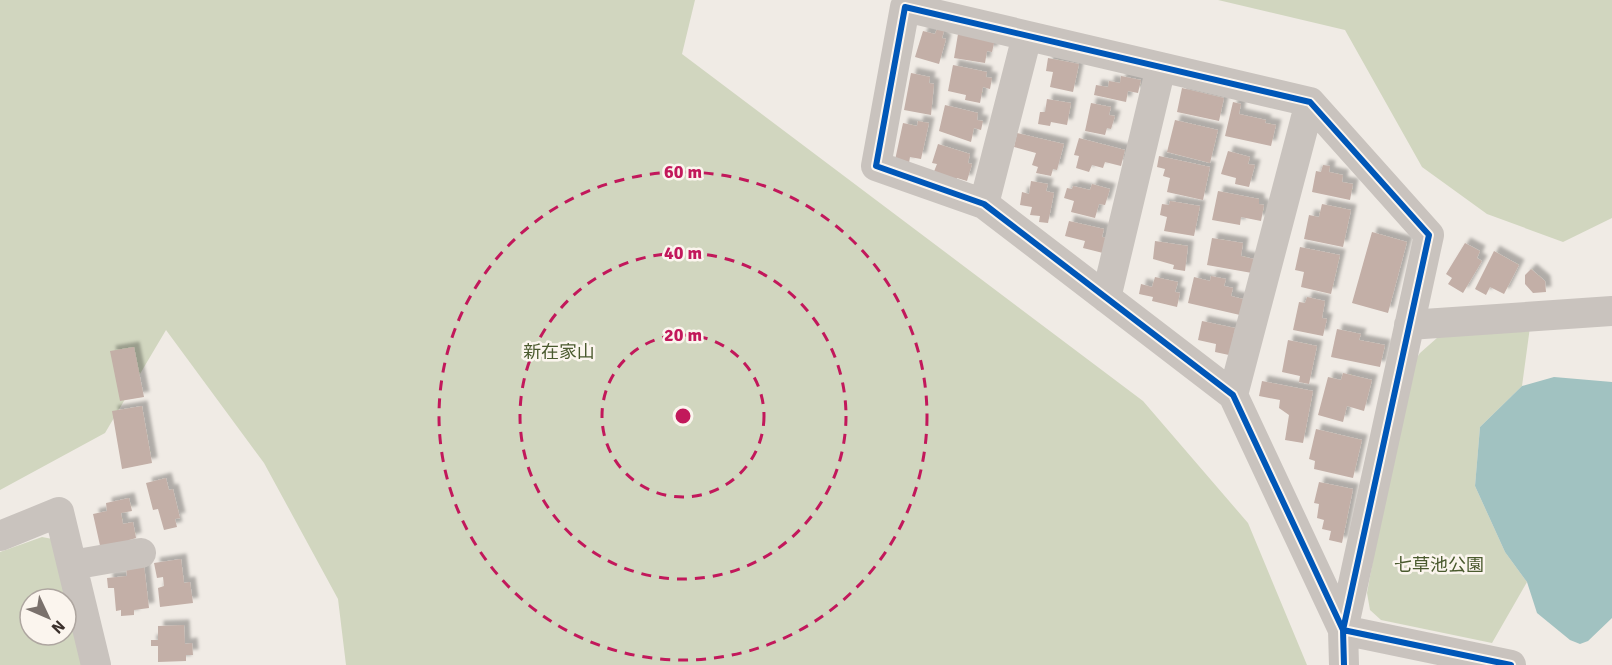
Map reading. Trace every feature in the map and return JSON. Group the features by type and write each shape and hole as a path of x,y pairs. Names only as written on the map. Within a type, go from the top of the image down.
{"street":[{"path":"1343,630 1233,395 984,204 876,166 905,7 1310,102 1429,235 1343,630 1344,665"},
{"path":"984,204 1027,36"},
{"path":"1106,298 1161,67"},
{"path":"1233,395 1310,102"},
{"path":"1409,325 1612,311"},
{"path":"0,536 59,512 96,665"},
{"path":"72,565 141,553"},
{"path":"1343,630 1511,665"}],"green space":[{"name":"新在家山","path":"0,0 695,0 682,54 1143,401 1248,523 1307,665 346,665 338,599 264,463 166,330 105,433 0,490"},
{"path":"1218,0 1612,0 1612,218 1563,242 1487,214 1422,167 1345,30"},
{"name":"七草池公園","path":"1530,327 1522,386 1480,427 1475,486 1505,552 1527,582 1492,643 1381,620 1370,610 1367,593 1407,372 1420,353 1446,330"},
{"path":"42,537 58,540 69,587 18,587 18,647 78,647 78,629 86,665 0,665 0,552"}],"water":[{"path":"1554,377 1612,382 1612,618 1588,641 1580,644 1570,640 1537,613 1527,582 1505,552 1475,486 1480,427 1522,386"}],"building":[{"path":"959,28 994,43 992,52 987,51 985,63 954,58"},
{"path":"937,29 944,31 942,38 946,39 939,64 915,57 923,31 935,34"},
{"path":"1048,58 1079,64 1073,92 1050,87 1053,72 1046,71"},
{"path":"953,65 987,72 986,77 992,78 990,89 983,87 980,103 965,100 966,95 948,91"},
{"path":"911,73 930,77 929,83 934,84 931,115 904,110"},
{"path":"1121,76 1141,80 1138,93 1128,91 1126,102 1094,95 1096,85 1108,87 1109,81 1120,83"},
{"path":"1182,88 1224,98 1219,121 1177,112"},
{"path":"1047,99 1071,103 1067,125 1051,122 1050,126 1038,124 1040,112 1045,112"},
{"path":"1233,102 1241,104 1239,114 1266,120 1265,123 1276,125 1271,146 1225,136"},
{"path":"1091,103 1111,107 1109,115 1115,116 1111,129 1107,128 1105,135 1085,131"},
{"path":"945,105 978,113 977,120 983,121 981,130 974,128 971,142 939,131"},
{"path":"1175,120 1218,130 1210,163 1167,152"},
{"path":"918,121 929,123 921,159 910,157 909,163 895,160 903,123 917,126"},
{"path":"1017,133 1064,144 1057,170 1053,169 1051,176 1036,173 1038,167 1032,165 1036,153 1014,147"},
{"path":"1079,138 1125,150 1121,166 1105,162 1103,168 1092,165 1089,172 1076,168 1079,156 1074,155"},
{"path":"938,144 970,154 968,163 972,164 967,181 957,178 956,181 933,174 937,164 932,163"},
{"path":"1228,151 1250,157 1248,164 1255,165 1249,187 1235,184 1236,178 1221,174"},
{"path":"1159,156 1210,167 1203,200 1167,192 1170,178 1163,176 1165,169 1157,167"},
{"path":"1323,165 1330,166 1329,172 1343,175 1342,182 1353,184 1350,200 1312,192 1316,171 1321,172"},
{"path":"1031,181 1048,184 1046,191 1054,193 1048,223 1039,222 1040,216 1030,215 1032,207 1020,205 1022,192 1029,194"},
{"path":"1092,184 1110,189 1105,205 1099,204 1095,218 1071,212 1074,201 1064,198 1067,188 1072,189 1073,186 1090,190"},
{"path":"1218,191 1259,199 1259,204 1264,205 1261,221 1241,217 1240,225 1212,220"},
{"path":"1170,201 1200,206 1194,236 1164,231 1167,217 1160,215 1162,204 1169,205"},
{"path":"1322,204 1351,210 1343,247 1304,239 1309,215 1319,217"},
{"path":"1069,221 1104,229 1102,237 1107,238 1103,253 1083,248 1085,241 1065,236"},
{"path":"1372,232 1407,242 1388,313 1352,303"},
{"path":"1212,238 1243,243 1241,256 1254,259 1252,273 1207,265"},
{"path":"1155,241 1188,246 1185,271 1173,269 1174,265 1153,259"},
{"path":"1465,243 1480,251 1477,258 1482,261 1463,293 1448,284 1452,278 1446,274"},
{"path":"1300,247 1340,255 1331,294 1301,287 1304,272 1295,270"},
{"path":"1494,251 1519,265 1504,294 1490,287 1486,295 1475,289"},
{"path":"1531,269 1545,281 1546,292 1533,293 1525,284 1525,275"},
{"path":"1211,276 1226,279 1224,286 1233,288 1231,296 1243,299 1240,315 1188,303 1194,277 1210,281"},
{"path":"1155,277 1178,282 1175,292 1180,293 1177,307 1152,301 1153,297 1139,294 1141,284 1152,287"},
{"path":"1307,297 1325,301 1322,318 1327,319 1323,336 1293,330 1299,302 1305,303"},
{"path":"1202,321 1235,328 1229,355 1215,352 1216,344 1198,340"},
{"path":"1337,329 1361,334 1359,340 1385,345 1380,367 1331,357"},
{"path":"1288,340 1317,346 1309,384 1299,382 1300,376 1282,372"},
{"path":"134,347 144,397 120,401 110,351"},
{"path":"1343,373 1372,380 1364,411 1347,406 1343,422 1318,415 1328,377 1341,380"},
{"path":"1262,381 1313,391 1303,443 1285,440 1289,415 1279,408 1280,400 1259,396"},
{"path":"142,406 152,463 122,469 112,411"},
{"path":"1316,429 1362,440 1353,478 1314,469 1315,461 1309,459"},
{"path":"166,478 169,490 173,489 180,518 175,519 177,527 164,530 158,509 153,510 146,483"},
{"path":"1319,482 1353,489 1342,543 1329,540 1331,531 1322,529 1324,520 1317,518 1319,504 1314,503"},
{"path":"129,498 132,511 121,513 123,524 133,522 136,538 129,540 130,544 101,550 93,514 107,511 106,503"},
{"path":"181,559 184,583 190,582 193,603 160,607 158,588 164,586 163,577 157,578 154,563"},
{"path":"144,565 149,608 134,610 134,615 121,616 121,610 116,611 114,588 108,588 107,578 127,576 126,566"},
{"path":"184,625 185,644 192,643 193,655 186,655 186,661 158,662 158,646 151,646 151,640 158,640 158,626"}],"cycle path":[{"path":"1344,665 1343,630 1233,395 984,204 876,166 905,7 1310,102 1429,235 1343,630 1511,665"}]}
